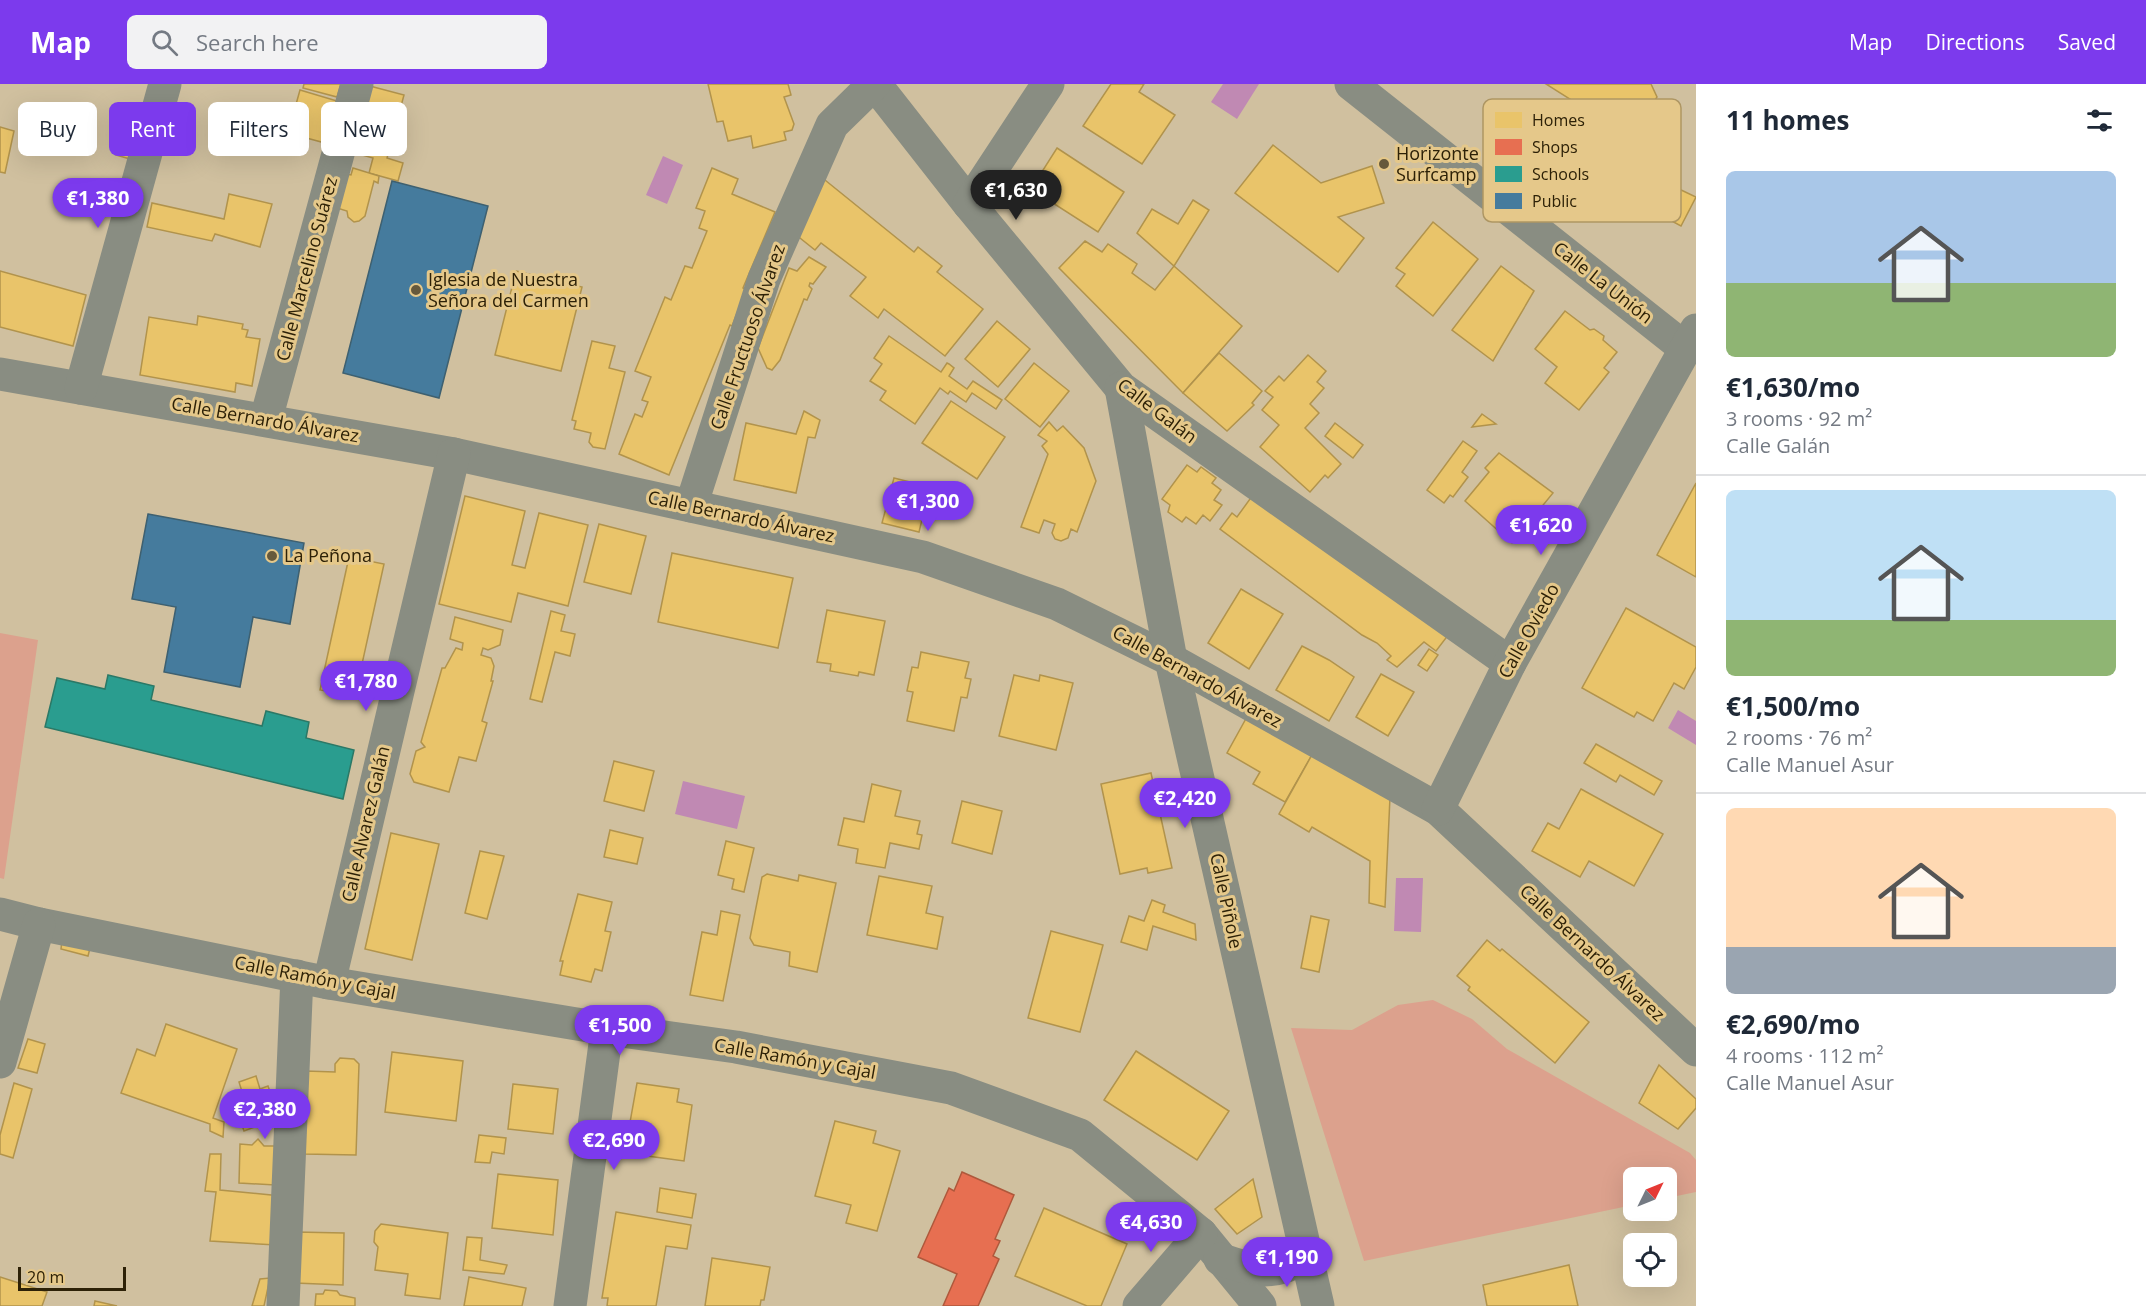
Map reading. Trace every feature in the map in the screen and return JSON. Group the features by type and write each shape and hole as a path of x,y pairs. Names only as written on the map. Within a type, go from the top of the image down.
{"street":[{"path":"81,388 165,84"},
{"name":"Calle Marcelino Suárez","path":"266,419 357,84"},
{"name":"Calle Galán","path":"874,84 969,204 1121,388 1510,663"},
{"name":"Calle Fructuoso Álvarez","path":"691,506 769,268 832,125 874,84"},
{"path":"969,204 1048,84"},
{"name":"Calle La Unión","path":"1351,84 1483,183"},
{"name":"Calle La Unión","path":"1535,222 1691,339"},
{"name":"Calle Oviedo","path":"1438,809 1510,663 1691,339"},
{"name":"Calle Bernardo Álvarez","path":"0,374 266,419 454,454 923,557 1057,604 1171,660 1206,682 1438,809 1696,1050"},
{"name":"Calle Piñole","path":"1121,388 1171,660 1318,1306"},
{"name":"Calle Alvarez Galán","path":"329,982 454,454"},
{"name":"Calle Ramón y Cajal","path":"0,914 39,924 329,982 607,1029 736,1047 951,1088 1080,1135 1210,1247 1260,1306"},
{"path":"0,1062 39,924"},
{"path":"283,1306 297,976"},
{"path":"570,1306 607,1029"},
{"path":"1139,1306 1210,1247"},
{"name":"Calle Ramón y Cajal","path":"1210,1247 1246,1269 1265,1272 1286,1269 1306,1257"}],"shaded area":[{"path":"1223,84 1259,84 1237,119 1211,102"},
{"path":"663,156 683,165 667,204 646,195"},
{"path":"0,633 38,640 4,879 0,878"},
{"path":"1678,710 1696,721 1696,745 1668,728"},
{"path":"683,781 745,796 737,829 675,814"},
{"path":"1396,878 1423,878 1421,932 1394,931"},
{"path":"1433,1000 1472,1019 1507,1049 1690,1153 1696,1160 1696,1192 1677,1196 1677,1167 1623,1167 1623,1207 1364,1261 1291,1028 1352,1030 1398,1005"}],"building: Homes":[{"path":"304,84 341,84 337,97 303,88"},
{"path":"708,84 788,84 791,95 784,97 794,124 792,130 784,132 786,140 753,148 751,136 728,141 723,121 717,122"},
{"path":"1111,84 1144,84 1139,92 1175,115 1142,164 1083,126"},
{"path":"1546,84 1651,84 1657,97 1656,99 1570,99"},
{"path":"366,85 404,95 402,102 361,102"},
{"path":"300,90 337,101 321,102 321,142 309,139 309,102 297,102"},
{"path":"0,127 14,131 5,173 0,172"},
{"path":"1273,145 1321,183 1372,166 1384,203 1338,217 1364,238 1338,272 1235,193"},
{"path":"1057,148 1124,192 1098,232 1031,189"},
{"path":"366,156 388,156 387,158 403,163 398,181 369,173 373,158"},
{"path":"353,168 379,176 378,183 374,181 365,216 354,222 348,217 347,211 337,208 346,174 351,175"},
{"path":"712,168 738,179 732,194 775,212 743,288 746,290 732,326 730,325 669,475 619,454 635,414 642,417 648,402 642,400 651,377 635,371 665,297 671,300 685,266 692,268 707,231 699,228 705,211 696,208"},
{"path":"820,176 914,252 918,247 942,266 937,272 983,309 945,356 884,309 878,318 850,296 866,277 821,243 815,250 795,234"},
{"path":"1681,190 1696,197 1681,226 1673,222 1681,222"},
{"path":"229,194 272,204 260,247 215,234 212,241 147,227 152,203 224,219"},
{"path":"1193,200 1209,210 1174,266 1137,233 1152,209 1178,224"},
{"path":"1433,222 1478,259 1433,316 1396,286 1405,274 1396,268"},
{"path":"1085,241 1102,252 1108,244 1137,264 1132,273 1155,290 1174,266 1242,326 1183,393 1059,268"},
{"path":"809,257 826,267 813,284 810,283 809,286 812,289 807,300 804,299 780,360 772,370 767,368 758,348 789,268 797,271"},
{"path":"1501,266 1534,291 1493,361 1452,330"},
{"path":"0,271 86,295 73,346 0,327"},
{"path":"516,271 582,287 561,371 495,355"},
{"path":"1565,311 1590,330 1594,329 1604,336 1603,340 1617,352 1604,368 1609,372 1579,410 1545,383 1557,367 1535,349"},
{"path":"198,316 243,324 242,329 248,330 246,337 260,339 252,386 236,383 235,392 140,375 149,317 197,325"},
{"path":"997,321 1030,349 998,387 965,359"},
{"path":"889,336 941,372 947,363 949,364 954,368 949,376 967,389 973,381 1002,400 996,409 972,393 966,402 950,391 948,394 940,388 915,424 880,400 886,391 870,381 882,364 874,358"},
{"path":"592,341 615,346 609,368 625,372 605,449 593,447 589,442 591,433 574,429 576,421 572,420"},
{"path":"1219,353 1262,391 1252,403 1254,405 1227,431 1183,393"},
{"path":"1308,355 1326,371 1317,382 1324,388 1310,404 1319,413 1305,428 1341,464 1328,478 1325,475 1310,492 1260,447 1279,425 1262,410 1273,397 1265,391 1279,376 1284,381"},
{"path":"1034,363 1069,391 1040,427 1005,399"},
{"path":"951,401 1005,437 977,479 922,443"},
{"path":"804,411 820,420 815,438 808,437 796,493 734,480 746,423 796,434"},
{"path":"1482,414 1496,424 1472,427"},
{"path":"1049,422 1057,431 1063,426 1084,448 1096,481 1077,532 1071,529 1068,538 1061,541 1055,539 1052,533 1055,524 1044,520 1039,533 1021,527 1048,454 1042,446 1047,441 1038,435"},
{"path":"1335,423 1363,445 1353,458 1325,436"},
{"path":"1463,441 1477,451 1462,472 1468,477 1453,497 1450,495 1444,503 1427,490"},
{"path":"1499,453 1553,493 1512,543 1465,501 1489,472 1485,468"},
{"path":"1187,465 1197,472 1201,467 1216,478 1212,483 1221,490 1214,500 1222,505 1210,521 1203,515 1196,524 1186,517 1182,522 1168,512 1170,505 1162,499"},
{"path":"894,478 930,487 919,532 882,523"},
{"path":"1696,483 1696,577 1657,555"},
{"path":"1255,492 1449,634 1436,651 1424,642 1397,667 1387,660 1391,656 1377,643 1362,635 1220,529 1232,513 1237,517"},
{"path":"465,496 525,511 512,565 525,568 539,513 588,525 568,606 518,593 511,622 439,604"},
{"path":"599,524 646,536 631,594 584,582"},
{"path":"672,553 793,578 778,648 658,622"},
{"path":"349,557 384,564 355,696 320,690"},
{"path":"1241,589 1283,614 1249,669 1208,643"},
{"path":"1626,608 1696,647 1696,667 1684,689 1674,683 1653,721 1637,712 1634,717 1582,688"},
{"path":"827,610 885,621 874,675 859,672 858,676 830,671 831,664 817,662"},
{"path":"551,611 565,615 561,631 575,634 570,656 555,652 542,702 530,699"},
{"path":"455,617 503,630 500,645 488,650 483,648 481,655 491,658 494,666 491,681 493,681 482,721 487,723 476,761 459,757 449,792 414,782 410,774 416,751 425,747 421,742 442,668 445,668 456,648 462,650 463,643 450,639"},
{"path":"1302,646 1329,660 1354,677 1329,721 1276,690"},
{"path":"1429,649 1438,655 1427,671 1418,665"},
{"path":"921,652 969,662 965,678 971,679 967,698 961,697 954,731 907,721 913,692 907,691 912,667 918,668"},
{"path":"1381,674 1414,692 1388,736 1356,717"},
{"path":"1014,675 1039,681 1040,675 1073,683 1056,750 999,736"},
{"path":"1248,715 1313,753 1285,802 1253,784 1260,772 1227,753"},
{"path":"1596,744 1662,781 1654,795 1620,775 1616,782 1584,763"},
{"path":"1313,753 1390,797 1385,907 1369,903 1370,861 1312,827 1309,832 1279,814"},
{"path":"614,761 654,771 644,811 604,801"},
{"path":"1151,773 1172,868 1148,873 1147,868 1120,874 1101,784"},
{"path":"872,784 901,791 895,816 920,821 917,834 922,835 919,849 890,843 885,868 856,863 858,849 838,845 844,818 864,822"},
{"path":"1581,789 1663,834 1634,886 1589,861 1580,877 1532,851 1548,823 1559,829"},
{"path":"962,801 1002,811 992,854 952,843"},
{"path":"610,830 643,838 637,864 604,857"},
{"path":"391,833 439,844 412,960 365,949"},
{"path":"726,841 754,848 744,892 732,889 734,879 718,875"},
{"path":"480,851 504,856 487,919 465,913"},
{"path":"767,874 798,881 799,875 836,883 817,972 789,966 790,952 754,945 750,938 762,877"},
{"path":"879,876 932,886 926,913 943,917 937,949 867,935"},
{"path":"578,894 612,902 605,931 611,932 602,971 595,969 591,982 560,975 563,961 560,961"},
{"path":"1152,900 1165,905 1163,912 1195,924 1196,940 1153,926 1147,950 1121,942 1129,916 1144,921"},
{"path":"721,911 740,915 723,1001 690,995 702,932 717,935"},
{"path":"1311,916 1329,920 1319,972 1301,968"},
{"path":"1051,931 1103,945 1080,1032 1028,1018"},
{"path":"1487,940 1500,951 1502,949 1589,1022 1555,1063 1468,990 1470,987 1457,976"},
{"path":"62,941 90,948 88,956 61,949"},
{"path":"166,1024 237,1049 213,1118 224,1122 223,1137 210,1131 210,1124 121,1093 137,1049 155,1056"},
{"path":"28,1039 45,1044 37,1073 18,1068"},
{"path":"1136,1051 1229,1111 1197,1160 1104,1100"},
{"path":"392,1052 463,1061 456,1121 385,1112"},
{"path":"340,1058 354,1059 359,1064 356,1155 304,1154 306,1071 335,1072 335,1064"},
{"path":"1659,1065 1696,1099 1696,1108 1678,1129 1639,1103"},
{"path":"256,1076 260,1089 268,1086 279,1118 244,1131 233,1098 243,1095 239,1082"},
{"path":"14,1083 32,1089 13,1158 0,1154 0,1135"},
{"path":"637,1083 679,1089 677,1102 692,1105 684,1161 640,1155 643,1141 627,1139"},
{"path":"513,1084 558,1089 553,1134 508,1129"},
{"path":"835,1121 876,1131 873,1143 900,1151 877,1231 846,1223 851,1205 815,1196"},
{"path":"479,1135 506,1138 504,1154 492,1152 490,1163 475,1162"},
{"path":"258,1139 264,1146 277,1146 275,1185 239,1183 240,1144 252,1145"},
{"path":"210,1154 221,1154 220,1190 281,1196 276,1245 210,1241 216,1192 205,1191"},
{"path":"498,1174 558,1180 553,1235 492,1228"},
{"path":"1253,1179 1262,1217 1237,1234 1215,1209"},
{"path":"660,1188 696,1194 692,1218 657,1212"},
{"path":"1044,1208 1127,1244 1101,1306 1087,1306 1015,1276"},
{"path":"616,1212 691,1225 687,1249 666,1246 656,1306 607,1306 608,1298 602,1298"},
{"path":"381,1224 448,1233 440,1299 405,1295 408,1274 375,1270 378,1247 374,1242 375,1231"},
{"path":"296,1232 344,1233 343,1285 295,1283"},
{"path":"467,1237 482,1238 480,1260 507,1265 504,1274 463,1270"},
{"path":"712,1258 770,1267 764,1300 761,1300 760,1306 705,1306"},
{"path":"1569,1265 1578,1306 1487,1306 1483,1285"},
{"path":"0,1277 47,1292 42,1306 0,1306"},
{"path":"469,1277 526,1288 522,1306 464,1306"},
{"path":"270,1278 264,1306 252,1306 260,1279"},
{"path":"325,1290 337,1291 340,1295 355,1298 355,1306 315,1306 316,1294 323,1294"},
{"path":"95,1301 117,1306 94,1306"}],"building: Shops":[{"path":"962,1172 1014,1195 995,1239 1000,1241 993,1256 999,1259 978,1306 943,1306 957,1274 918,1257 949,1188 954,1191"}],"building: Schools":[{"path":"108,675 154,686 151,700 262,726 266,711 309,722 306,738 354,750 343,799 45,727 57,678 105,689"}],"building: Public":[{"name":"Iglesia de Nuestra Señora del Carmen","path":"392,181 488,206 439,398 343,373"},
{"path":"148,514 304,543 290,624 253,617 240,687 164,672 176,607 132,599"}],"place":[{"name":"Horizonte Surfcamp","path":"1384,164"},
{"name":"Iglesia de Nuestra Señora del Carmen","path":"416,290"},
{"name":"La Peñona","path":"272,556"}]}
